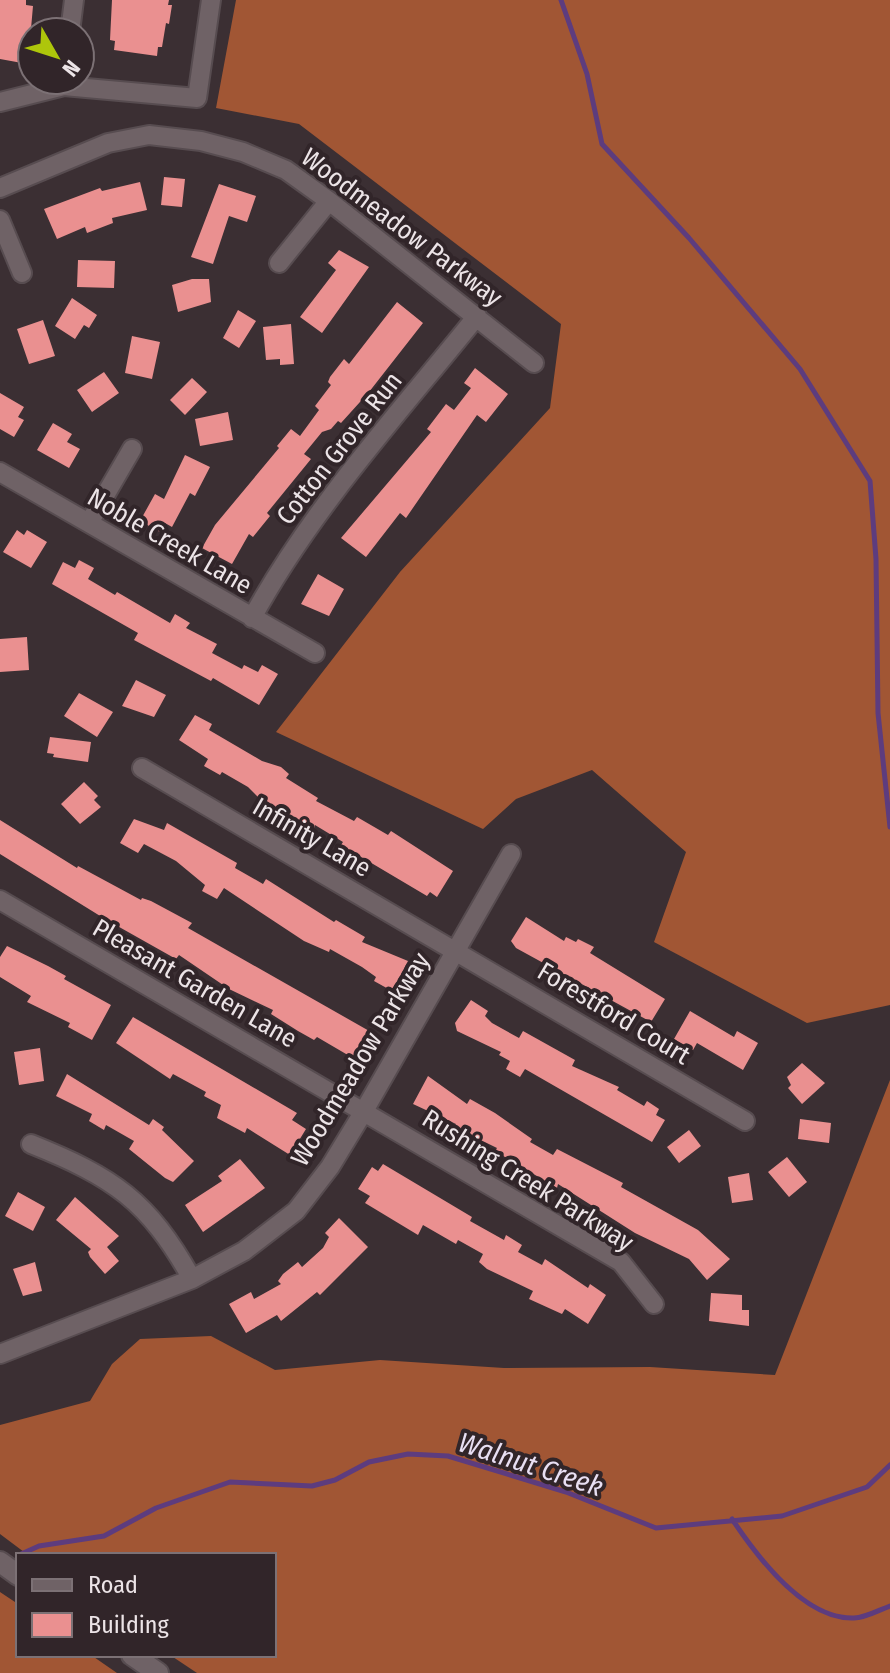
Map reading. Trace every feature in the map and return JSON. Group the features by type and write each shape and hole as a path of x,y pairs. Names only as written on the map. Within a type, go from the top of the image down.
{"main road":[{"path":"135,1657 158,1673"}],"street":[{"path":"96,87 197,98 211,0"},
{"path":"0,102 20,96"},
{"name":"Woodmeadow Parkway","path":"0,188 108,143 149,135 201,141 243,152 286,170 329,201 534,363"},
{"path":"279,263 329,201"},
{"path":"0,220 22,273"},
{"name":"Cotton Grove Run","path":"252,618 290,554 330,499 477,316"},
{"path":"89,523 132,449"},
{"name":"Noble Creek Lane","path":"0,472 315,653"},
{"name":"Infinity Lane","path":"142,768 456,950"},
{"name":"Woodmeadow Parkway","path":"0,1354 192,1279 244,1251 296,1211 330,1167 364,1111 511,854"},
{"name":"Pleasant Garden Lane","path":"0,900 364,1111"},
{"name":"Forestford Court","path":"456,950 745,1121"},
{"name":"Rushing Creek Parkway","path":"364,1111 621,1262 654,1304"},
{"path":"31,1144 90,1168 137,1200 176,1250 192,1279"}],"shaded area":[{"path":"236,0 890,0 890,1005 807,1023 654,942 686,852 592,770 516,799 483,829 276,732 400,572 550,408 561,324 299,124 216,108"},
{"path":"890,1080 890,1673 197,1673 173,1657 276,1657 276,1553 25,1553 0,1534 0,1425 90,1401 112,1364 140,1339 211,1336 275,1370 380,1360 504,1368 650,1367 775,1375"},
{"path":"0,1592 16,1603 16,1657 94,1657 117,1673 0,1673"}],"building":[{"path":"0,0 26,0 26,5 33,6 32,16 16,16 16,62 0,59"},
{"path":"112,0 169,0 168,5 172,5 169,24 166,23 162,47 158,47 157,56 114,50 115,41 110,40"},
{"path":"164,177 185,179 182,207 161,205"},
{"path":"140,182 147,210 112,218 113,223 87,233 85,227 57,239 44,209 100,188 102,191"},
{"path":"219,184 256,196 247,222 229,216 213,264 191,257"},
{"path":"339,250 369,267 322,333 300,317 336,270 328,263"},
{"path":"78,260 115,261 114,288 77,287"},
{"path":"192,279 209,279 211,302 178,312 172,285"},
{"path":"72,298 97,315 89,328 84,325 75,339 55,326"},
{"path":"397,302 423,323 369,392 341,423 338,421 331,429 322,432 304,454 311,459 267,513 270,516 253,537 249,534 232,564 202,548 215,525 291,429 300,436 319,410 315,406 331,385 328,382 330,377 344,359 349,364"},
{"path":"238,310 256,321 239,348 223,338"},
{"path":"43,320 55,356 29,364 17,329"},
{"path":"291,324 294,364 280,365 280,359 266,360 263,327"},
{"path":"132,336 160,342 152,379 125,373"},
{"path":"475,368 508,394 486,422 477,415 406,518 400,513 366,557 341,538 431,432 427,429 446,404 454,410 471,388 464,383"},
{"path":"104,372 119,393 92,412 77,390"},
{"path":"192,378 207,392 185,415 170,400"},
{"path":"0,393 24,407 18,417 24,420 14,437 0,429"},
{"path":"228,412 233,440 200,446 195,419"},
{"path":"53,423 72,434 67,442 80,449 69,468 37,450"},
{"path":"185,455 210,467 195,496 190,493 172,527 165,523 160,532 140,521 155,494 164,499"},
{"path":"17,530 24,535 27,530 47,542 31,568 3,552"},
{"path":"79,560 94,568 88,579 115,595 117,592 170,623 175,614 190,623 186,628 217,644 212,653 242,669 244,665 258,672 262,665 278,674 259,705 213,678 211,681 134,640 138,633 52,584 63,562 75,568"},
{"path":"318,574 344,589 329,616 301,604"},
{"path":"27,637 29,670 0,672 0,639"},
{"path":"136,680 166,695 154,717 122,706"},
{"path":"79,693 113,712 97,737 64,716"},
{"path":"195,715 212,724 209,730 262,761 281,767 289,774 286,778 318,798 316,801 354,821 357,817 388,835 391,831 453,871 437,897 430,892 427,896 341,845 343,842 315,825 314,828 260,799 248,787 222,772 220,775 204,766 208,759 179,740"},
{"path":"50,737 91,742 88,762 53,757 54,754 47,753"},
{"path":"84,782 98,796 94,800 101,807 80,824 61,804"},
{"path":"134,819 164,830 167,823 237,863 235,868 263,884 266,879 334,922 336,920 365,937 362,942 408,961 392,991 374,981 376,977 362,967 330,949 329,952 304,941 224,888 217,899 202,891 205,885 176,861 144,844 138,853 120,843"},
{"path":"0,820 77,868 192,923 188,928 371,1032 374,1035 358,1061 317,1037 314,1040 298,1031 271,1014 273,1010 229,989 179,955 176,959 105,919 0,854"},
{"path":"526,917 564,941 566,937 576,942 578,939 594,947 590,953 665,999 651,1022 516,948 511,941"},
{"path":"7,946 66,976 64,979 111,1005 92,1040 68,1027 70,1023 27,1002 31,996 0,977 0,957"},
{"path":"471,1000 488,1011 485,1016 492,1023 519,1038 523,1031 575,1060 572,1066 619,1087 617,1090 644,1106 647,1101 659,1109 656,1115 665,1120 652,1142 525,1069 520,1077 506,1069 510,1061 499,1055 501,1052 457,1031 455,1023"},
{"path":"690,1011 734,1037 737,1031 758,1043 743,1070 697,1043 693,1050 674,1039"},
{"path":"133,1017 297,1113 292,1120 306,1129 290,1155 247,1128 245,1133 217,1118 221,1105 204,1096 206,1092 173,1074 170,1079 116,1043"},
{"path":"40,1048 44,1081 19,1085 14,1052"},
{"path":"802,1063 825,1083 802,1104 788,1088 791,1085 787,1077"},
{"path":"67,1074 149,1125 153,1119 194,1161 173,1182 165,1178 129,1149 134,1141 106,1125 104,1130 89,1121 92,1114 56,1096"},
{"path":"428,1076 467,1104 470,1099 495,1113 532,1139 530,1142 553,1155 557,1149 623,1183 621,1187 698,1230 730,1259 707,1280 689,1259 635,1233 558,1184 557,1188 495,1151 497,1148 454,1127 456,1124 413,1104"},
{"path":"800,1119 831,1123 829,1143 798,1139"},
{"path":"689,1130 701,1146 679,1163 667,1147"},
{"path":"787,1157 807,1182 789,1197 768,1172"},
{"path":"240,1159 265,1188 203,1232 185,1205 222,1181 218,1176"},
{"path":"383,1164 472,1217 470,1221 504,1240 506,1235 522,1245 518,1252 542,1265 545,1259 588,1288 590,1284 606,1295 588,1324 565,1309 562,1314 529,1299 533,1291 487,1269 479,1262 483,1254 458,1240 456,1244 423,1225 418,1235 365,1203 370,1196 358,1189 372,1167 378,1171"},
{"path":"749,1173 753,1200 732,1203 728,1177"},
{"path":"18,1192 45,1207 33,1231 5,1216"},
{"path":"75,1197 119,1236 107,1247 119,1261 105,1274 90,1257 88,1252 91,1249 56,1220"},
{"path":"339,1218 368,1247 320,1295 317,1292 281,1321 277,1315 246,1333 229,1304 251,1292 254,1299 281,1284 278,1281 283,1274 298,1262 302,1267 323,1248 329,1237 325,1233"},
{"path":"35,1262 42,1291 23,1296 13,1269"},
{"path":"711,1293 742,1295 742,1310 749,1310 749,1326 709,1321"}],"waterway":[{"path":"561,0 587,74 602,144 689,238 800,369 870,481 876,559 878,713 890,827"},
{"name":"Walnut Creek","path":"23,1553 39,1546 104,1536 156,1508 230,1482 312,1486 335,1480 369,1462 408,1454 448,1456 566,1492 656,1528 782,1516 867,1487 890,1465"},
{"path":"732,1519 783,1583 817,1608 835,1616 854,1618 890,1606"}]}
